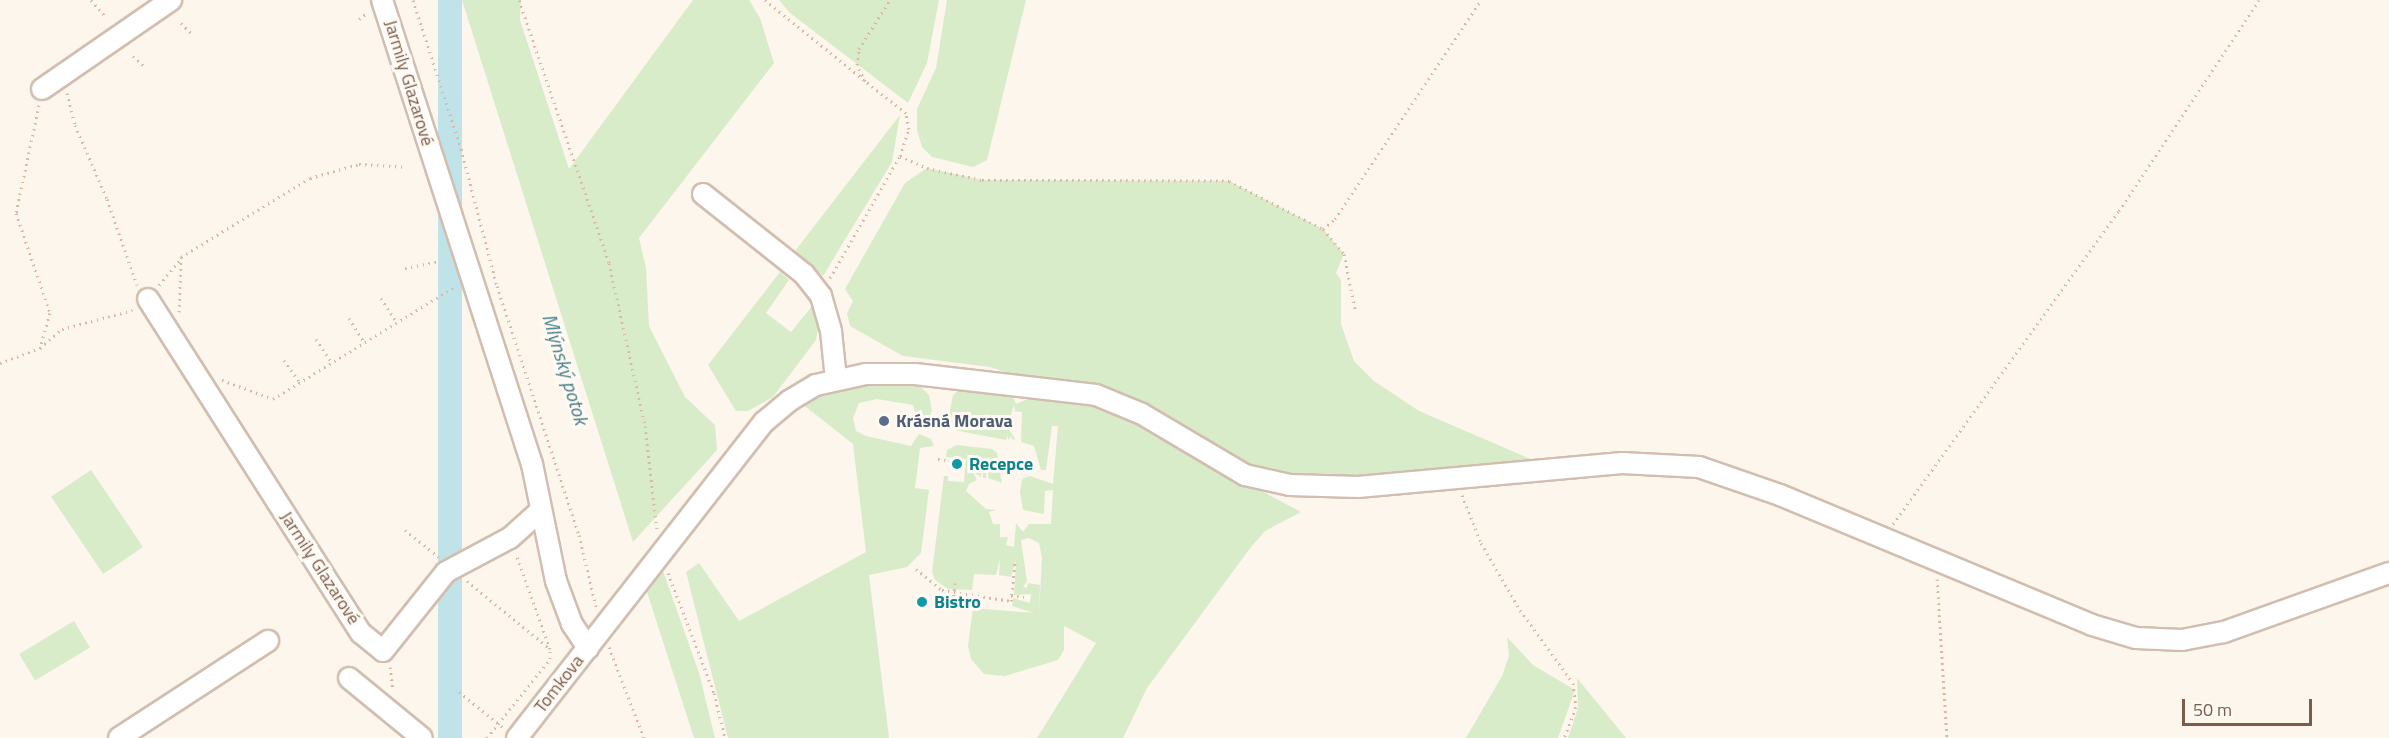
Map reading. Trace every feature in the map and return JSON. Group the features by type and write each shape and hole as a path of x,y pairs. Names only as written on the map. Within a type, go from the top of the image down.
{"street":[{"path":"42,89 171,0"},
{"name":"Jarmily Glazarové","path":"382,0 532,464 540,511 566,612 588,648"},
{"path":"703,194 804,274 821,296 831,331 836,379"},
{"name":"Jarmily Glazarové","path":"148,299 361,633 383,651 387,646"},
{"name":"Tomkova","path":"512,734 588,648 605,623 769,417 801,393 836,379 899,373 1090,394 1142,414 1245,475 1279,484 1341,487 1611,464 1692,466 1752,484 2092,625 2136,638 2163,641 2233,630 2389,573"},
{"path":"387,646 453,569 510,538 540,511"},
{"path":"119,738 268,641"},
{"path":"349,678 422,738"}],"path":[{"path":"91,0 104,15"},
{"path":"413,0 446,98 514,340 644,738"},
{"path":"519,0 609,263 645,426 659,556 714,693 725,738"},
{"path":"765,0 906,113 909,129 900,156 821,296"},
{"path":"865,81 857,65 858,49 890,0"},
{"path":"1323,229 1335,219 1480,0"},
{"path":"1885,539 1903,507 2119,210 2259,0"},
{"path":"182,23 192,34"},
{"path":"133,56 144,66"},
{"path":"62,74 69,110 112,212 132,275 148,299"},
{"path":"40,348 50,313 16,213 42,89"},
{"path":"900,156 927,168 982,180 1229,181 1323,229 1344,254 1355,309"},
{"path":"0,363 40,348 62,329 83,321 121,315 148,299 181,259 310,178 359,164 406,167"},
{"path":"179,319 181,259"},
{"path":"405,268 440,261"},
{"path":"216,372 222,380 273,399 471,278"},
{"path":"381,298 397,323"},
{"path":"349,318 364,343"},
{"path":"316,339 332,363"},
{"path":"284,360 300,383"},
{"path":"938,459 950,461"},
{"path":"1458,478 1481,543 1520,610 1574,683 1576,707 1564,738"},
{"path":"405,530 550,649"},
{"path":"487,738 550,659 550,649 510,538"},
{"path":"916,569 938,588 1010,600 1015,562"},
{"path":"1941,562 1937,585 1947,738"},
{"path":"952,608 955,583"},
{"path":"1011,596 1024,597"},
{"path":"387,646 394,700"},
{"path":"459,692 512,734"}],"green space":[{"path":"462,0 521,0 520,20 569,169 693,0 749,0 760,18 774,63 639,238 646,268 649,326 685,397 715,425 717,450 633,542"},
{"path":"779,0 939,0 927,63 908,103 790,13"},
{"path":"947,0 1026,0 987,160 973,167 932,157 922,147 917,130 917,109 936,68"},
{"path":"900,115 892,162 823,276 795,251"},
{"path":"927,168 982,180 1229,181 1323,229 1344,254 1336,273 1341,280 1341,324 1354,361 1374,381 1419,411 1535,461 1374,478 1312,477 1257,469 1159,411 1093,383 1017,376 990,367 903,356 850,326 847,313 853,301 845,289 905,183"},
{"path":"780,272 789,280 766,313 791,332 813,305 819,323 816,340 773,397 748,411 736,411 708,365"},
{"path":"869,382 918,384 929,395 932,411 927,421 918,422 913,405 877,399 859,403 853,418 856,431 866,436 911,446 919,434 931,439 934,446 920,448 915,488 929,490 921,553 907,567 869,575 889,738 728,738 686,572 699,563 739,621 866,552 853,444 801,403 828,390"},
{"path":"960,389 1011,393 1016,404 1035,396 1103,406 1301,512 1265,531 1251,547 1147,688 1123,738 1037,738 1096,643 1064,626 1064,650 1058,660 1005,676 984,674 971,659 968,646 973,608 1034,613 1012,606 1013,598 1030,603 1031,594 1014,595 1016,561 1011,577 999,575 1000,559 996,575 974,574 972,590 948,589 935,580 932,572 944,476 948,476 948,481 964,482 966,459 946,457 947,450 957,445 992,449 997,453 1002,483 988,478 989,455 986,478 983,478 982,455 981,477 973,472 977,480 969,484 966,491 986,509 996,510 989,512 993,524 1000,524 1000,537 1008,537 1006,545 1014,547 1016,523 1023,532 1029,524 1051,524 1053,490 1045,491 1044,514 1023,510 1020,492 1022,479 1030,476 1053,484 1058,426 1052,426 1046,470 1041,470 1034,446 1021,442 1022,412 1015,411 1014,405 1007,427 1015,438 1014,441 1011,437 1008,440 1008,435 1006,440 954,430 949,415 953,395","holes":["1029,538 1039,543 1042,558 1039,614 1040,585 1028,583 1027,588 1023,587 1027,581 1021,540"]},
{"path":"91,470 143,547 103,574 51,497"},
{"path":"663,571 699,673 715,738 694,738 647,592"},
{"path":"74,621 90,648 35,681 19,654"},
{"path":"1507,637 1533,665 1575,690 1558,738 1466,738 1502,676 1509,656"},
{"path":"1577,678 1626,738 1568,738 1578,708"}],"water":[{"path":"438,0 462,0 462,738 438,738"}],"place":[{"name":"Krásná Morava","path":"884,421"},
{"name":"Recepce","path":"957,464"},
{"name":"Bistro","path":"922,602"}],"water label":[{"name":"Mlýnský potok","path":"566,369"}]}
